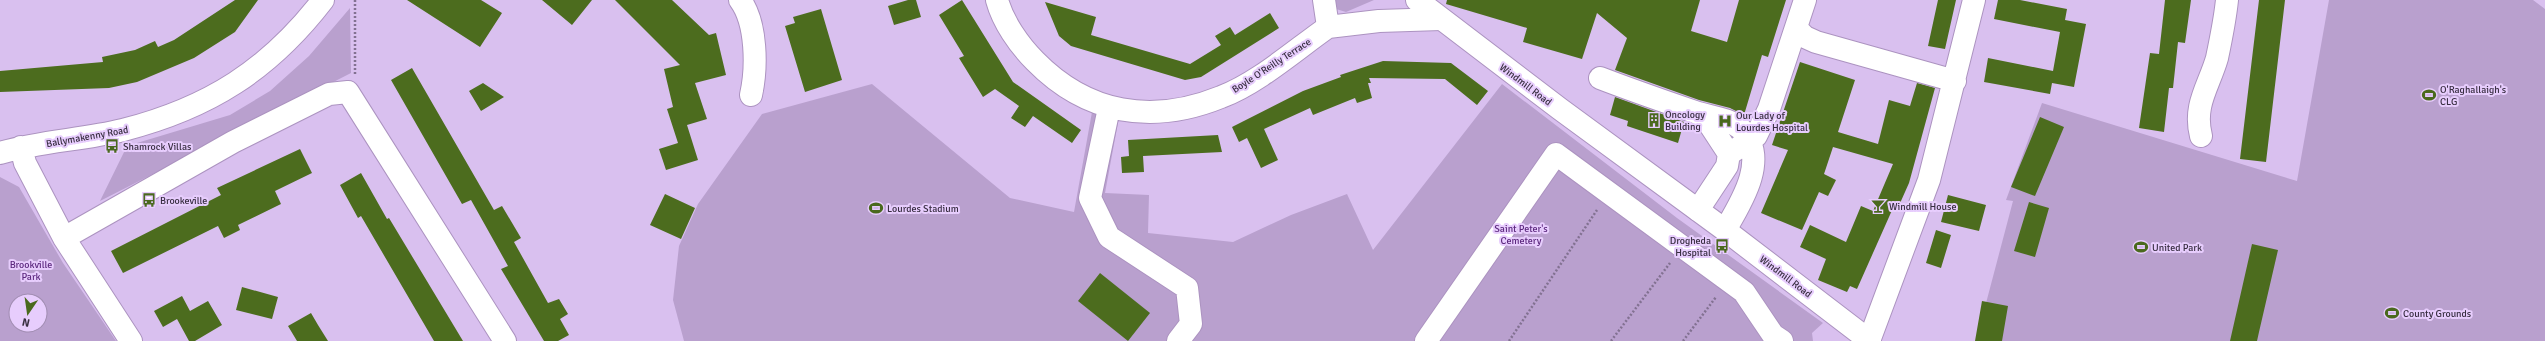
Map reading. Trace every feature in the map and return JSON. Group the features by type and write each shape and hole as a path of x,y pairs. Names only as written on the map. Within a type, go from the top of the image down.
{"street":[{"path":"740,0 745,7 756,56 751,95"},
{"name":"Boyle O'Reilly Terrace","path":"996,0 999,9 1022,48 1053,79 1085,99 1109,108 1137,112 1180,110 1222,97 1253,79 1328,27"},
{"path":"1324,0 1328,27 1379,21 1441,19"},
{"name":"Windmill Road","path":"1417,0 1725,230 1869,341 1929,180 1956,80 1974,0"},
{"path":"1729,154 1756,136 1770,108 1805,0"},
{"path":"2201,136 2198,123 2203,93 2216,60 2227,0"},
{"name":"Ballymakenny Road","path":"0,153 122,130 170,115 202,101 254,71 287,43 315,3"},
{"path":"1796,28 1805,37 1816,42 1956,80"},
{"path":"1600,78 1700,114 1730,122 1741,129 1753,154 1754,168 1743,199 1725,230"},
{"path":"64,238 233,142 329,94 348,92 504,341"},
{"path":"1109,108 1090,198 1109,237 1187,288 1191,324 1178,341"},
{"path":"1698,210 1727,166 1729,154 1710,125 1700,114"},
{"path":"21,148 25,163 64,238 131,341"},
{"path":"1426,341 1556,154 1744,292 1773,335 1782,341"}],"path":[{"path":"348,92 356,73 355,0"},
{"path":"1509,341 1609,193"},
{"path":"1611,341 1682,246"},
{"path":"1684,341 1729,280"}],"green space":[{"path":"1333,0 1374,0 1346,12 1336,9"},
{"name":"O'Raghallaigh's CLG","path":"2329,0 2533,0 2545,9 2545,341 1976,341 2013,201 2006,200 2042,103 2297,181"},
{"path":"350,8 351,73 100,201 127,146 230,115 270,91 309,56"},
{"name":"Lourdes Stadium","path":"872,84 1010,198 1074,212 1092,112 1119,117 1105,193 1149,195 1148,233 1233,242 1291,215 1347,194 1373,250 1502,84 1677,218 1823,323 1812,333 1813,341 684,341 673,300 679,246 698,204 762,114"},
{"name":"Brookville Park","path":"0,177 19,187 63,263 116,341 0,341"}],"building":[{"path":"235,0 258,0 235,32 194,58 137,82 109,88 0,92 0,71 103,62 102,57 135,50 155,41 158,47 174,40"},
{"path":"407,0 481,0 502,13 480,47"},
{"path":"542,0 592,0 572,25"},
{"path":"615,0 672,0 709,35 716,33 726,75 695,83 707,119 687,125 698,160 666,170 659,149 678,143 667,109 673,107 664,69 680,65"},
{"path":"908,0 916,0 921,17 894,25 888,6"},
{"path":"962,0 1013,82 1081,130 1072,143 1033,116 1025,127 1011,118 1019,106 995,89 983,97 959,58 964,56 939,15"},
{"path":"1447,0 1700,0 1691,31 1727,42 1739,0 1786,0 1768,57 1762,55 1744,115 1730,108 1699,100 1615,70 1627,38 1597,13 1582,59 1523,42 1527,28 1446,4"},
{"path":"1938,0 1956,0 1945,49 1928,46"},
{"path":"1998,0 2020,0 2067,9 2065,20 2086,24 2074,87 2052,83 2050,94 1984,82 1988,58 2053,71 2060,32 1994,19"},
{"path":"2165,0 2191,0 2185,43 2178,42 2173,88 2169,88 2164,132 2139,128 2150,53 2159,54"},
{"path":"2259,0 2285,0 2266,162 2240,159"},
{"path":"1045,2 1096,17 1091,35 1190,64 1221,45 1215,36 1230,27 1235,35 1270,13 1279,28 1201,77 1185,80 1071,46 1059,36"},
{"path":"821,9 842,80 805,92 785,26 795,23 793,17"},
{"path":"1383,61 1451,63 1488,91 1477,105 1445,79 1369,78 1371,83 1368,83 1372,98 1357,103 1355,98 1313,115 1310,108 1264,129 1278,160 1261,168 1247,138 1239,142 1232,127 1303,91 1341,77 1340,75"},
{"path":"1800,62 1855,80 1838,132 1878,144 1889,100 1910,106 1917,83 1935,88 1909,183 1897,210 1893,208 1857,289 1850,286 1847,292 1818,280 1826,259 1800,247 1810,225 1846,242 1861,206 1873,211 1893,164 1833,147 1824,174 1836,180 1828,196 1819,192 1802,230 1761,213 1788,150 1772,145"},
{"path":"412,68 494,210 502,206 521,238 514,242 548,303 559,299 568,314 560,319 569,335 558,341 544,341 501,269 508,266 471,200 462,204 391,80"},
{"path":"483,83 504,97 481,111 469,91"},
{"name":"Oncology Building","path":"1615,97 1684,122 1678,143 1627,126 1628,121 1610,115"},
{"path":"2040,117 2064,127 2035,196 2011,187"},
{"path":"1218,135 1222,152 1143,156 1144,172 1122,173 1121,157 1129,156 1128,140"},
{"path":"300,149 312,173 275,191 281,204 238,225 240,230 224,238 218,226 123,273 111,251 221,195 217,188"},
{"path":"361,173 387,219 389,218 463,341 434,341 361,216 358,218 340,185"},
{"path":"665,194 695,208 681,239 650,225"},
{"path":"1948,195 1986,205 1979,231 1941,222"},
{"path":"2029,202 2049,208 2035,257 2014,251"},
{"path":"1936,230 1951,235 1941,268 1926,263"},
{"path":"2252,244 2278,250 2257,341 2230,341"},
{"path":"1100,273 1150,313 1128,341 1078,301"},
{"path":"242,287 278,297 272,319 236,310"},
{"path":"182,296 190,311 208,301 222,325 195,341 189,341 177,319 163,327 154,311"},
{"path":"1982,301 2008,306 2002,341 1975,341"},
{"path":"311,313 328,341 297,341 288,326"}],"place":[{"name":"O'Raghallaigh's CLG","path":"2429,95"},
{"name":"Oncology Building","path":"1654,120"},
{"name":"Our Lady of Lourdes Hospital","path":"1725,121"},
{"name":"Shamrock Villas","path":"112,146"},
{"name":"Brookeville","path":"149,200"},
{"name":"Windmill House","path":"1878,206"},
{"name":"Lourdes Stadium","path":"876,208"},
{"name":"Drogheda Hospital","path":"1722,246"},
{"name":"United Park","path":"2141,247"},
{"name":"County Grounds","path":"2392,313"}],"park label":[{"name":"Saint Peter's Cemetery","path":"1521,234"}]}
